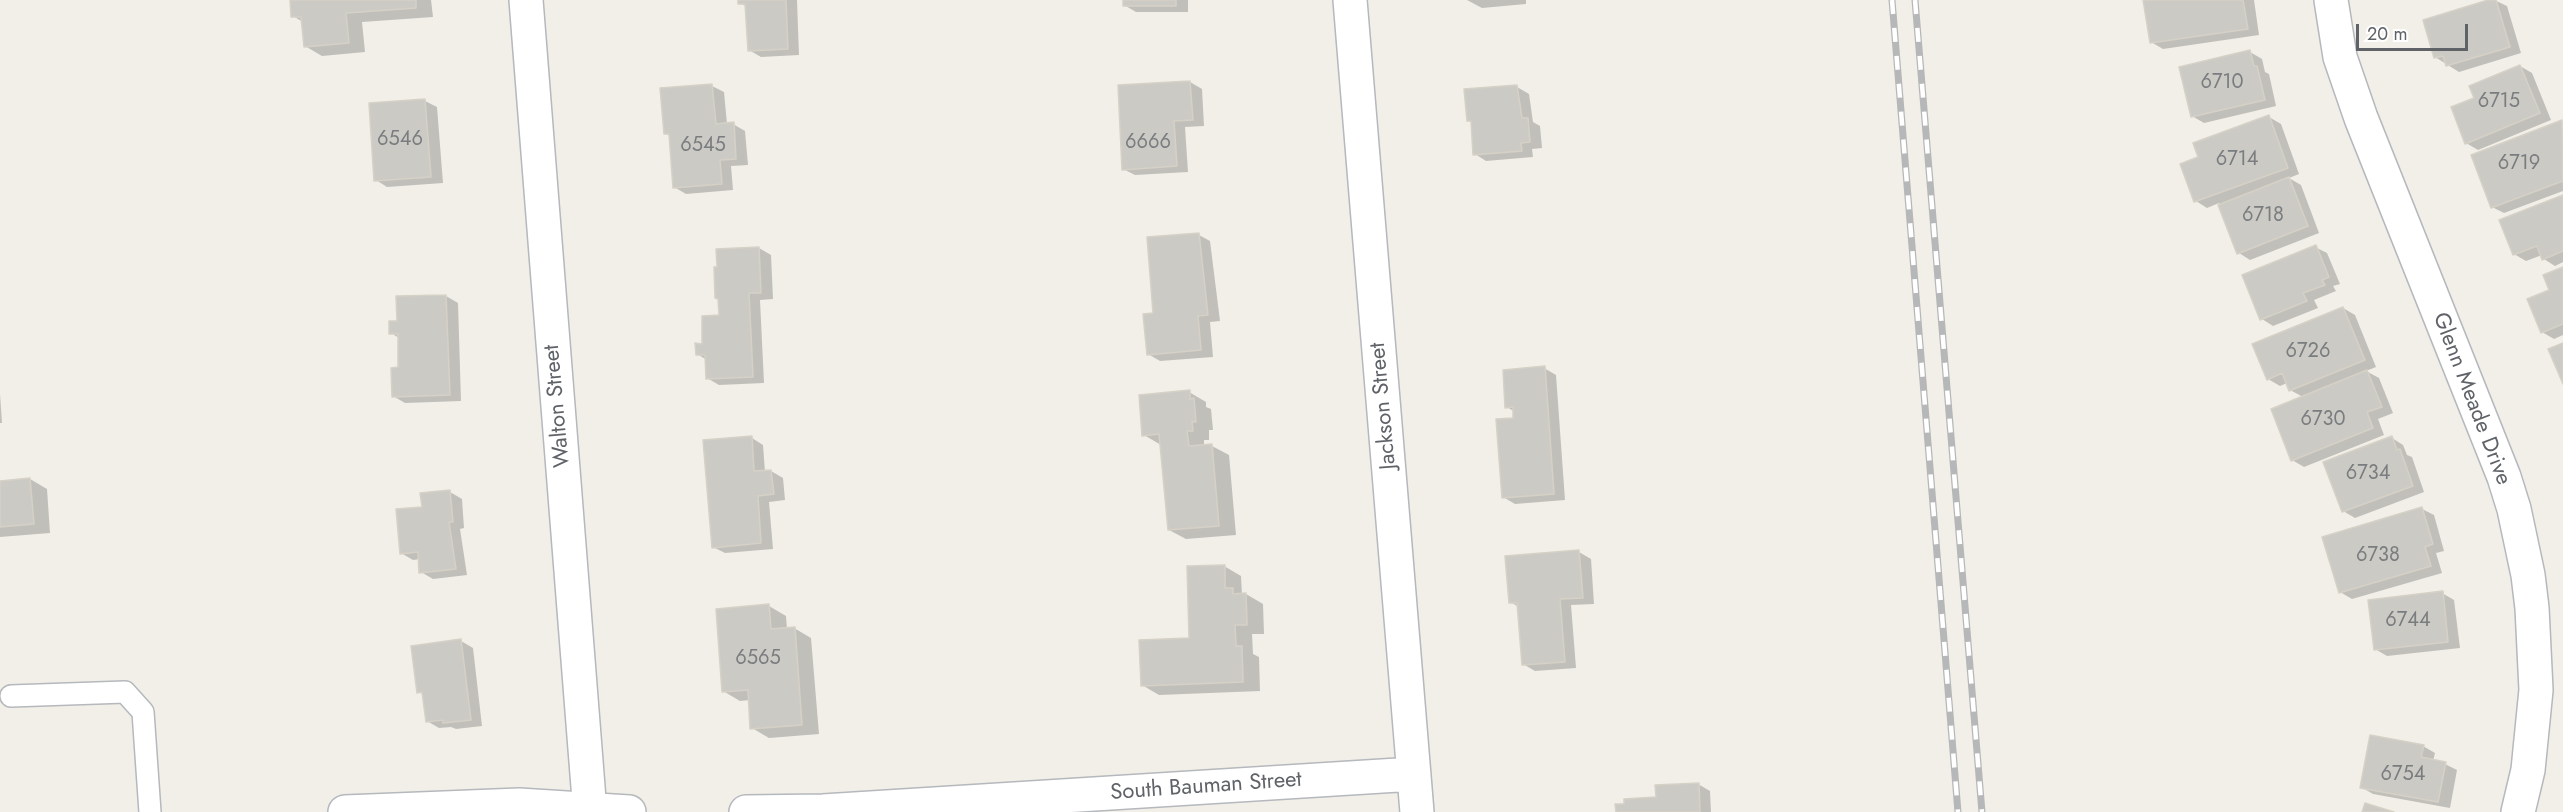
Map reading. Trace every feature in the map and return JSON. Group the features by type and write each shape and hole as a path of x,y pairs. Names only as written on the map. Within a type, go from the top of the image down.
{"street":[{"name":"Walton Street","path":"526,0 590,811"},
{"name":"Jackson Street","path":"1350,0 1417,812"},
{"name":"Glenn Meade Drive","path":"2331,0 2340,57 2361,118 2504,477 2514,509 2528,575 2536,690 2528,770 2518,812"},
{"name":"South Bauman Street","path":"747,812 823,811 1414,774"},
{"path":"345,812 519,805 629,812"}],"lane":[{"path":"11,696 125,692 143,712 150,812"}],"building":[{"path":"290,0 416,0 416,8 346,13 349,43 304,47 301,17 291,17"},
{"path":"738,0 786,0 788,49 748,51 745,4 738,4"},
{"path":"1123,0 1176,0 1176,6 1123,6"},
{"path":"2143,0 2243,0 2248,29 2150,43"},
{"path":"2488,0 2496,0 2510,47 2446,66 2443,56 2434,58 2423,20"},
{"path":"2250,50 2254,66 2257,66 2265,100 2191,117 2179,67"},
{"path":"2520,65 2540,113 2465,144 2451,107 2474,98 2469,86"},
{"path":"1190,81 1193,120 1174,121 1177,166 1122,170 1118,85"},
{"path":"712,84 716,124 734,122 736,159 720,160 722,184 673,188 669,134 664,134 660,88"},
{"path":"1517,85 1522,118 1528,118 1530,142 1521,143 1522,151 1473,155 1471,121 1467,121 1464,89"},
{"path":"425,99 431,177 374,181 369,103"},
{"path":"2269,115 2288,168 2194,202 2180,164 2198,157 2193,143"},
{"path":"2562,120 2563,181 2491,208 2471,155"},
{"path":"2289,177 2308,226 2237,254 2218,205"},
{"path":"2563,195 2563,251 2542,260 2537,246 2513,255 2499,220"},
{"path":"1199,233 1208,315 1198,316 1201,350 1147,355 1143,314 1153,313 1147,237"},
{"path":"2316,245 2329,277 2322,280 2325,285 2303,293 2307,301 2260,320 2242,275"},
{"path":"759,247 761,293 749,293 753,377 706,379 705,355 696,355 695,343 702,344 702,316 719,315 718,299 715,298 716,249"},
{"path":"2563,267 2563,324 2541,333 2527,299 2549,290 2543,275"},
{"path":"446,295 450,395 392,397 391,368 398,367 398,334 389,334 389,321 397,321 396,296"},
{"path":"2343,307 2365,360 2289,391 2282,373 2267,380 2252,344"},
{"path":"2563,343 2563,384 2548,349"},
{"path":"1545,366 1554,494 1502,498 1496,419 1513,418 1513,407 1505,408 1503,370"},
{"path":"2367,370 2382,407 2367,412 2373,428 2291,461 2271,409"},
{"path":"1190,390 1190,399 1194,398 1196,422 1192,421 1193,431 1187,431 1189,446 1212,444 1219,526 1168,530 1159,434 1142,436 1139,395"},
{"path":"752,436 754,471 771,470 774,494 758,496 761,543 712,548 703,440"},
{"path":"2392,436 2397,450 2400,449 2413,486 2342,512 2323,462"},
{"path":"30,478 34,524 0,527 0,481"},
{"path":"450,490 453,522 449,522 456,569 419,573 418,552 400,554 396,509 422,507 420,493"},
{"path":"2422,507 2433,544 2425,547 2431,566 2339,593 2322,537"},
{"path":"1579,550 1583,598 1560,599 1565,662 1522,665 1517,603 1509,603 1505,556"},
{"path":"1225,565 1225,588 1233,588 1233,594 1246,593 1247,625 1235,625 1236,646 1242,646 1243,682 1141,686 1139,640 1189,638 1187,566"},
{"path":"2443,591 2448,642 2374,650 2368,600"},
{"path":"769,604 771,629 795,627 802,725 750,729 748,690 722,692 716,609"},
{"path":"461,639 471,720 426,722 422,692 417,693 411,646"},
{"path":"2370,735 2424,745 2421,757 2446,762 2438,802 2360,788"},
{"path":"1699,783 1700,812 1616,812 1615,804 1624,804 1624,799 1656,797 1655,785"},
{"path":"2365,803 2394,812 2362,812"}],"railway":[{"path":"1892,0 1958,812"},
{"path":"1915,0 1982,812"}]}
